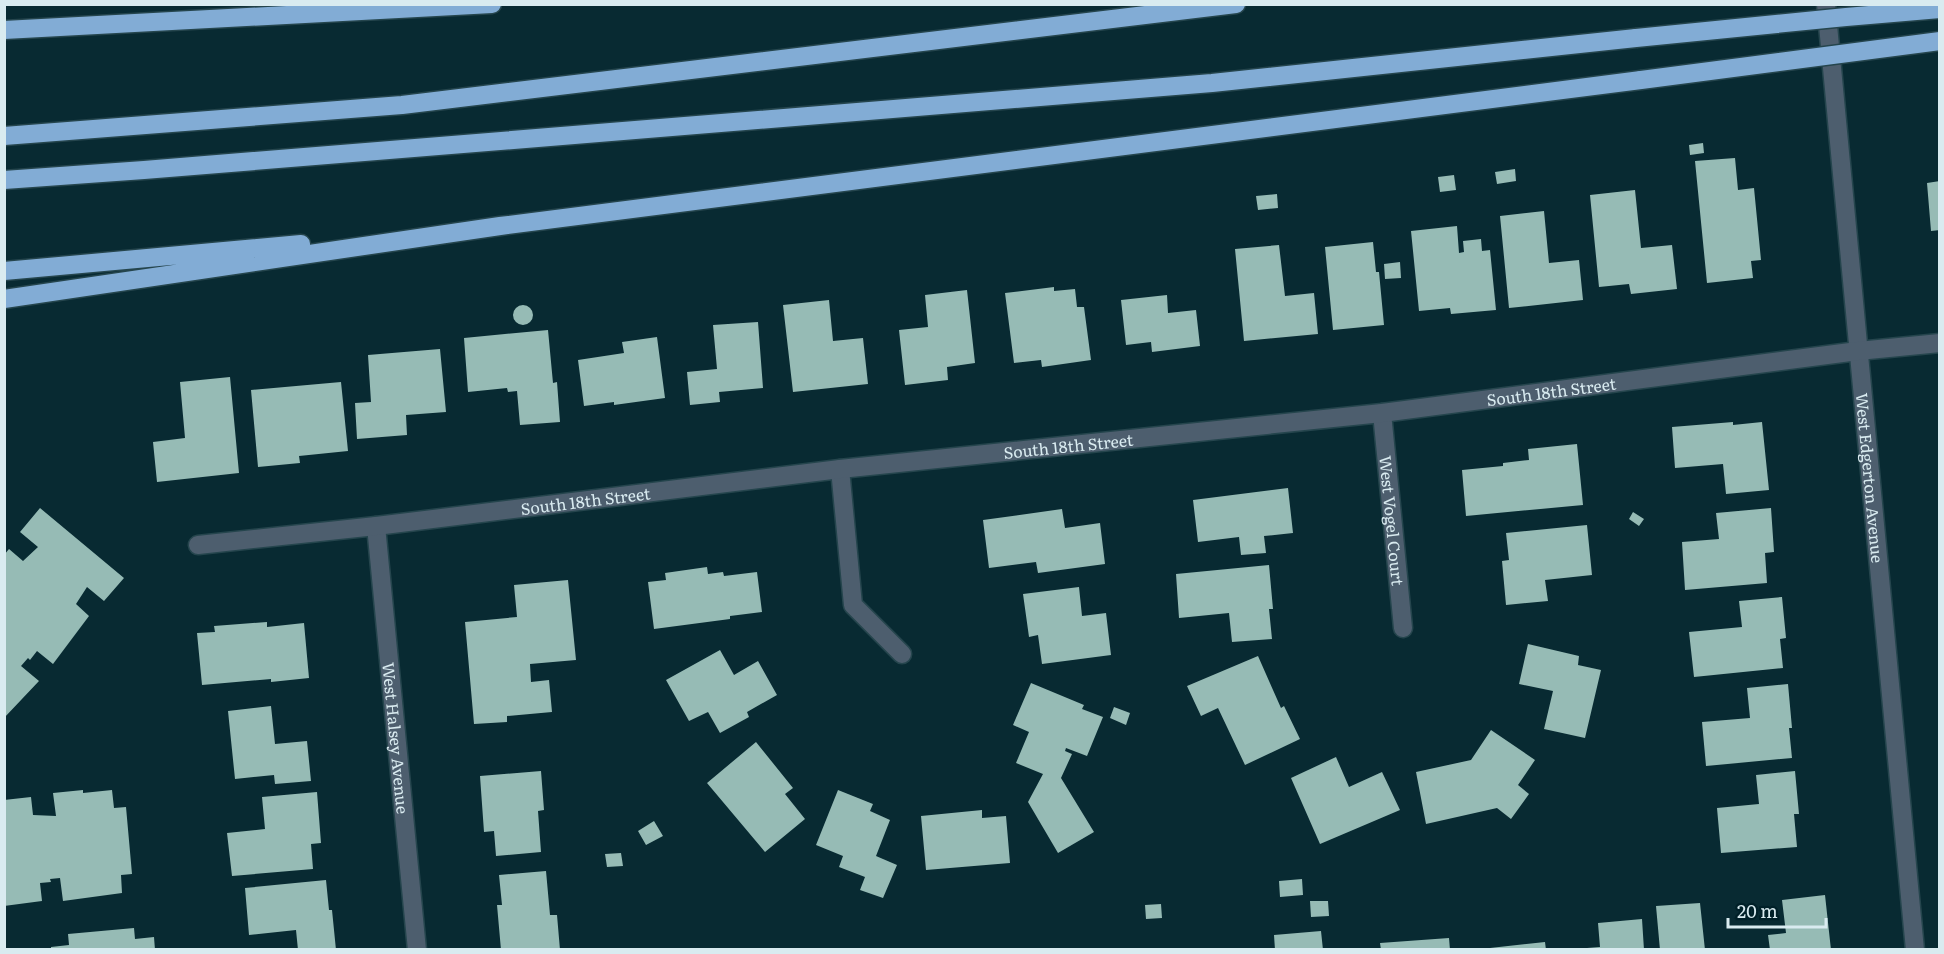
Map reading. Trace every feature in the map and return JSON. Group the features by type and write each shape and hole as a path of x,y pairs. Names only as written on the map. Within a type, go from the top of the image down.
{"highway":[{"path":"4,30 492,4"},
{"path":"4,136 402,105 1236,4"},
{"path":"4,180 1200,84 1636,38 1940,9"},
{"path":"4,299 500,226 1940,41"},
{"path":"4,271 500,226"}],"street":[{"name":"West Edgerton Avenue","path":"1826,4 1915,950"},
{"name":"South 18th Street","path":"198,545 376,526 840,469 1382,413 1858,351 1940,344"},
{"name":"West Vogel Court","path":"1382,413 1403,628"},
{"path":"840,469 853,605 902,654"},
{"name":"West Halsey Avenue","path":"376,526 417,950"}],"building":[{"path":"1703,143 1704,153 1690,155 1689,145"},
{"path":"1735,158 1738,190 1754,188 1761,260 1751,261 1753,278 1707,283 1695,161"},
{"path":"1515,169 1516,181 1497,184 1495,172"},
{"path":"1454,175 1456,190 1440,192 1438,177"},
{"path":"1940,181 1940,230 1931,231 1927,183"},
{"path":"1635,190 1641,248 1672,245 1677,289 1631,294 1629,284 1599,287 1590,195"},
{"path":"1277,194 1278,208 1258,210 1256,196"},
{"path":"1544,211 1549,263 1579,260 1583,300 1509,308 1500,216"},
{"path":"1457,226 1459,253 1464,252 1463,241 1481,239 1482,251 1490,250 1496,310 1451,314 1450,308 1419,311 1411,231"},
{"path":"1373,242 1376,272 1379,272 1384,325 1333,330 1325,247"},
{"path":"1279,245 1285,296 1314,293 1318,334 1244,341 1235,249"},
{"path":"1400,262 1401,278 1385,279 1384,264"},
{"path":"1054,287 1054,291 1075,289 1077,307 1084,307 1091,360 1042,367 1041,360 1014,363 1005,293"},
{"path":"967,290 975,363 947,367 948,380 905,385 899,330 928,327 925,295"},
{"path":"1167,295 1168,313 1196,310 1200,346 1152,352 1151,342 1126,345 1121,300"},
{"path":"829,300 833,341 863,338 868,384 793,392 783,305"},
{"path":"523,305 530,308 533,315 530,322 523,325 516,322 513,315 516,308"},
{"path":"758,322 763,388 719,392 720,402 690,405 687,372 717,369 713,325"},
{"path":"548,330 553,383 557,382 560,422 520,425 517,391 508,392 507,388 468,392 464,338"},
{"path":"657,337 665,398 614,405 614,402 584,406 578,360 624,353 622,342"},
{"path":"440,349 446,412 406,415 407,435 357,439 355,403 371,402 368,355"},
{"path":"230,377 239,473 157,482 153,442 185,438 180,382"},
{"path":"341,382 348,451 299,456 300,463 258,467 251,390"},
{"path":"1733,422 1733,425 1762,422 1769,490 1726,494 1723,464 1675,468 1672,427"},
{"path":"1577,444 1583,505 1466,516 1462,470 1503,466 1503,463 1529,460 1528,449"},
{"path":"1288,488 1293,533 1264,536 1266,553 1241,555 1239,537 1198,542 1193,500"},
{"path":"40,508 124,578 104,601 87,587 76,604 89,616 53,664 37,651 21,666 39,681 4,718 4,555 9,549 23,561 38,547 20,532"},
{"path":"1771,508 1774,552 1765,553 1767,583 1685,590 1682,542 1719,539 1716,513"},
{"path":"1062,509 1065,528 1100,523 1105,564 1038,573 1036,562 989,568 983,520"},
{"path":"1633,512 1644,519 1639,526 1629,519"},
{"path":"1587,525 1592,575 1545,580 1548,601 1506,605 1502,561 1509,560 1506,533"},
{"path":"1269,565 1273,609 1269,609 1272,639 1232,642 1229,613 1179,618 1176,574"},
{"path":"707,567 708,574 723,572 724,576 757,572 762,612 730,616 730,619 654,629 648,582 666,580 665,573"},
{"path":"568,580 576,660 530,664 531,682 549,680 552,712 507,716 507,722 474,724 465,622 517,617 514,585"},
{"path":"1079,587 1082,616 1106,613 1111,655 1042,664 1038,635 1029,637 1023,594"},
{"path":"1782,597 1786,638 1780,639 1783,668 1694,677 1689,632 1742,627 1739,601"},
{"path":"267,622 267,627 304,623 309,678 202,685 197,633 215,632 214,626"},
{"path":"1528,644 1579,656 1578,665 1601,670 1585,738 1544,729 1553,691 1519,684"},
{"path":"720,650 734,675 758,661 777,695 747,712 749,717 720,733 708,712 689,721 666,680"},
{"path":"1258,656 1281,708 1284,706 1300,739 1245,765 1218,708 1201,716 1187,686"},
{"path":"1031,683 1084,705 1082,709 1103,717 1087,756 1066,748 1065,751 1072,754 1061,778 1094,832 1058,853 1028,802 1043,774 1016,763 1029,732 1013,725"},
{"path":"1788,684 1792,758 1706,766 1702,722 1750,718 1747,688"},
{"path":"271,706 275,744 307,741 311,781 275,784 274,775 235,779 228,711"},
{"path":"1114,707 1130,713 1126,725 1110,718"},
{"path":"1491,730 1535,760 1518,785 1529,794 1511,819 1497,808 1426,824 1416,772 1471,760"},
{"path":"756,742 793,788 785,794 805,819 765,852 707,783"},
{"path":"1336,757 1349,787 1382,772 1400,810 1320,844 1291,778"},
{"path":"541,771 544,810 538,811 541,852 496,856 494,831 484,832 480,776"},
{"path":"1795,771 1799,814 1794,814 1797,847 1721,853 1717,808 1759,804 1756,775"},
{"path":"83,790 83,793 112,790 114,808 126,807 132,874 121,875 122,893 63,901 60,878 50,879 51,882 40,883 42,901 4,906 4,800 31,797 33,815 56,816 53,793"},
{"path":"838,790 873,804 870,811 890,820 876,856 897,865 883,898 860,890 865,877 839,867 843,856 816,845"},
{"path":"317,792 321,843 311,844 313,869 232,876 227,833 265,829 262,797"},
{"path":"982,810 982,818 1006,816 1010,863 926,870 921,816"},
{"path":"654,821 663,836 646,845 638,831"},
{"path":"621,853 623,866 607,867 605,854"},
{"path":"546,871 550,915 557,915 560,950 501,950 497,905 502,905 499,875"},
{"path":"1302,879 1303,895 1280,897 1279,881"},
{"path":"326,880 336,950 298,950 296,930 249,935 245,888"},
{"path":"1825,895 1831,950 1770,950 1768,935 1786,933 1782,900"},
{"path":"1310,901 1328,901 1329,916 1311,917"},
{"path":"1700,903 1705,950 1660,950 1656,906"},
{"path":"1161,904 1162,918 1146,919 1145,905"},
{"path":"1642,919 1644,950 1587,950 1587,948 1600,947 1598,923"},
{"path":"134,928 135,939 154,937 155,950 51,950 51,947 69,945 68,934"},
{"path":"1321,931 1323,950 1275,950 1274,935"},
{"path":"1449,938 1450,950 1381,950 1380,943"},
{"path":"1545,942 1546,950 1490,950 1490,948"}]}
